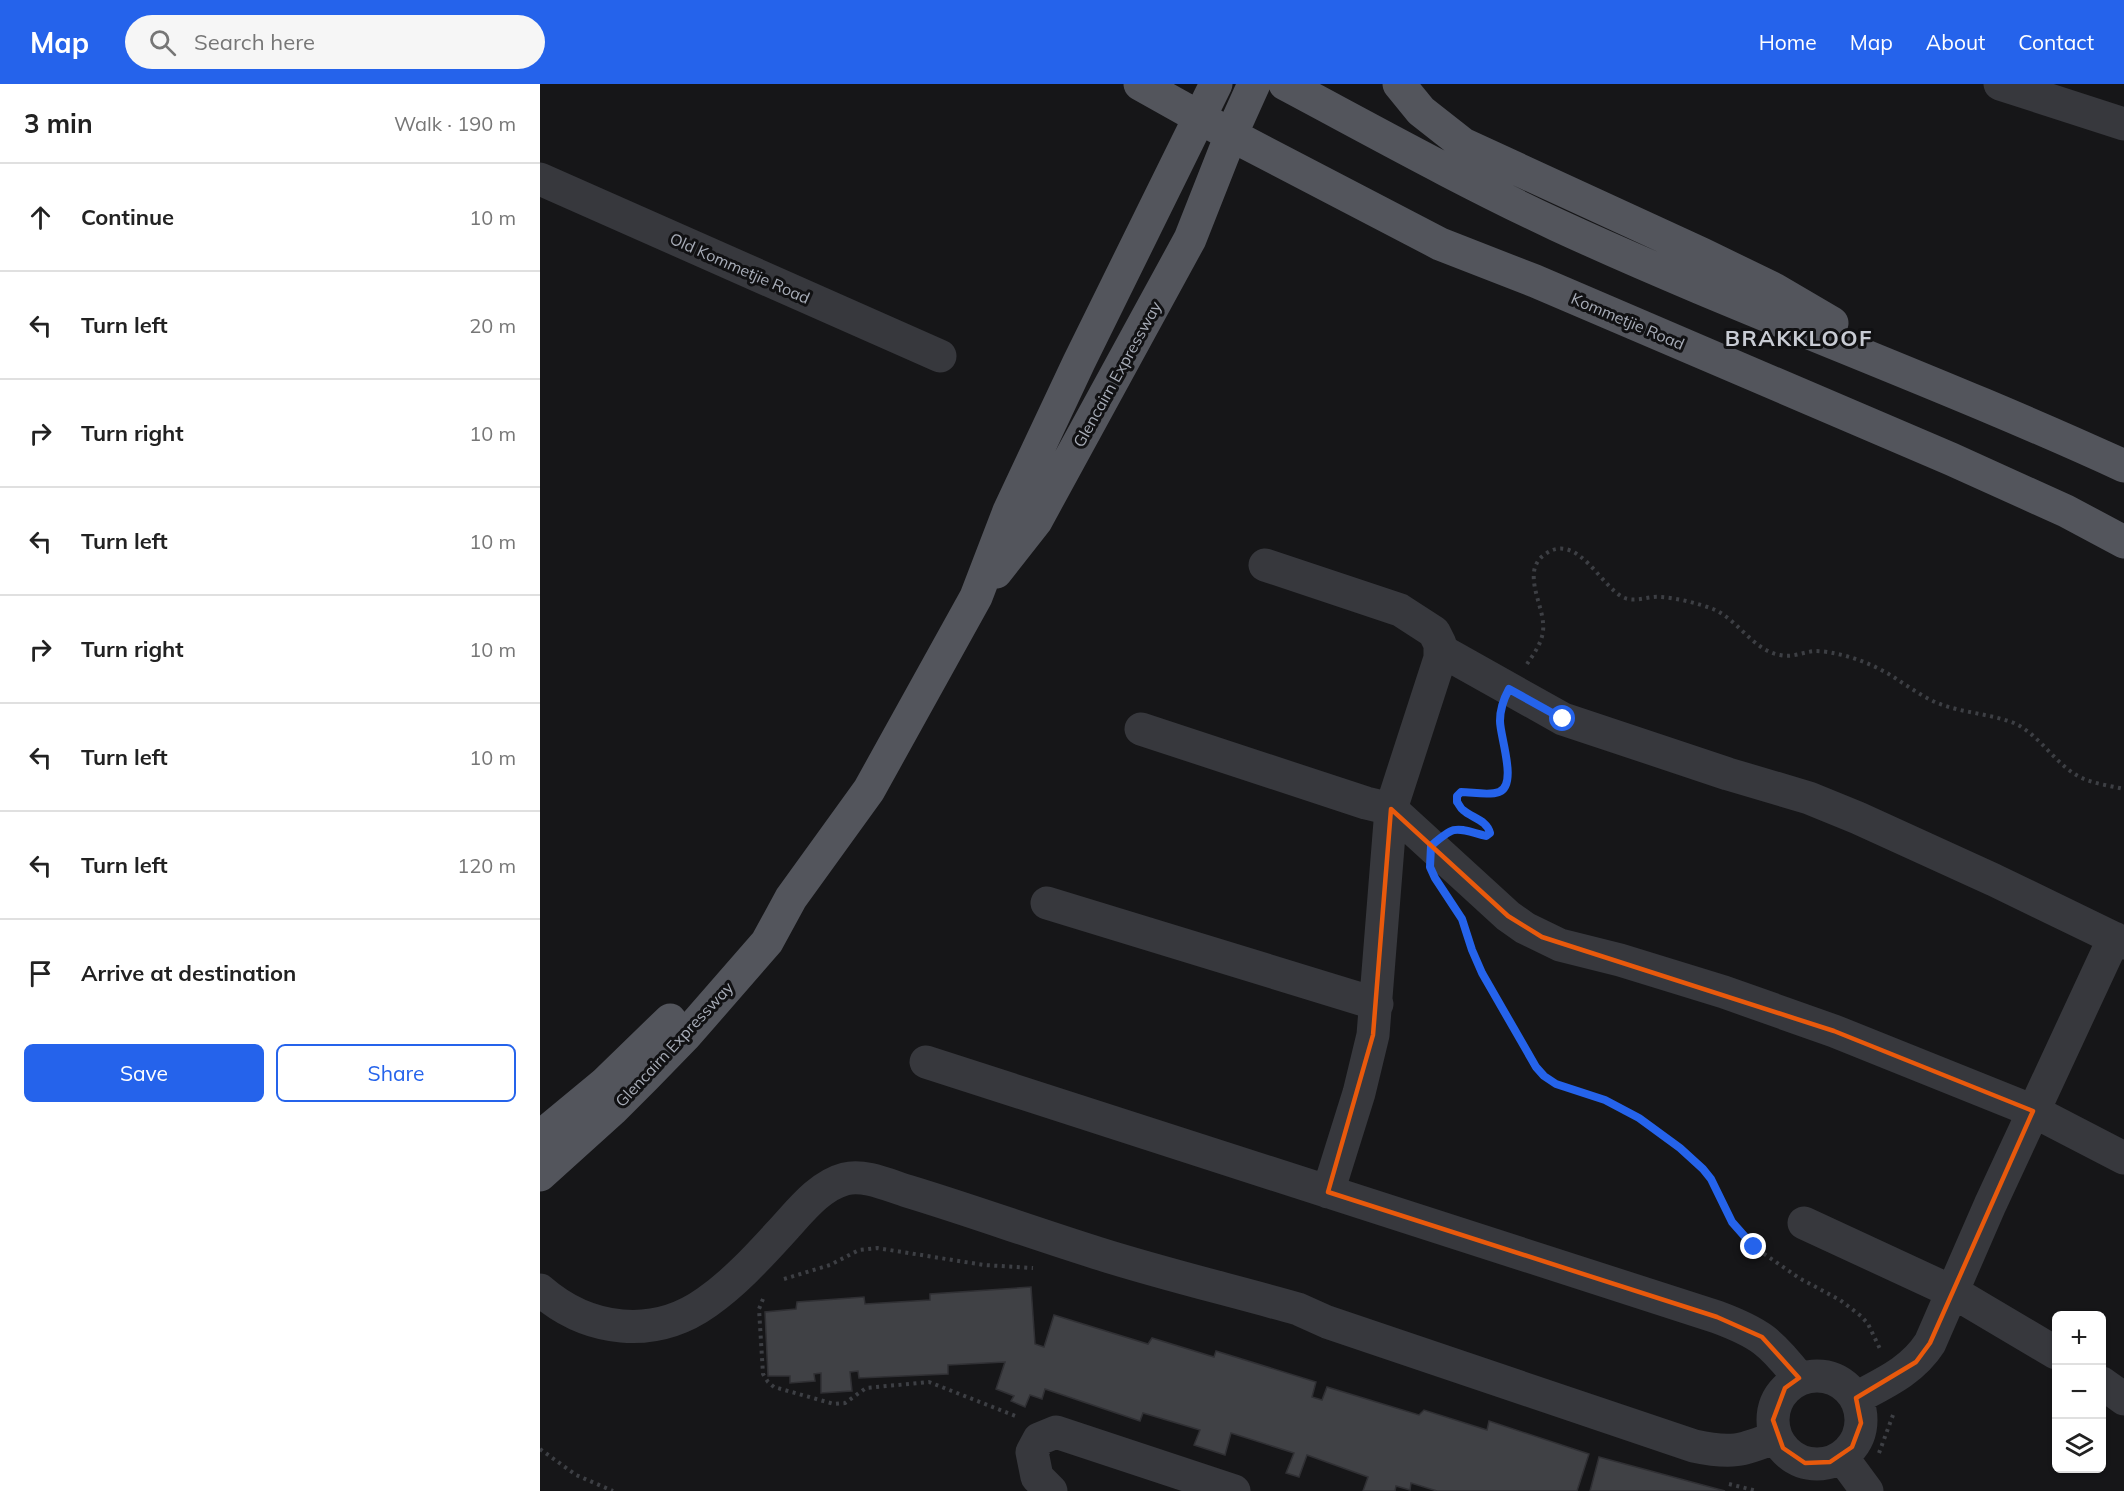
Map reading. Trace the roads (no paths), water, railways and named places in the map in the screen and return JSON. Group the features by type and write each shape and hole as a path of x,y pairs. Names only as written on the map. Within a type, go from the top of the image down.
{"main road":[{"name":"Kommetjie Road","path":"1140,84 1231,135 1440,244 1534,281 1951,459 2066,511 2124,542"},
{"name":"Glencairn Expressway","path":"540,1175 612,1110 686,1035 766,942 791,898 869,790 976,597 1019,490 1079,362 1216,84"},
{"name":"Glencairn Expressway","path":"976,597 1036,521 1142,329 1190,239 1254,84"},
{"path":"1285,84 1556,224 1659,270 1880,361 2124,466"},
{"path":"1399,84 1421,111 1462,144 1774,289 1856,339 1880,361"},
{"name":"Glencairn Expressway","path":"540,1137 604,1084 644,1047 791,898"}],"street":[{"path":"2000,84 2124,124"},
{"name":"Old Kommetjie Road","path":"542,185 940,356"},
{"path":"1265,565 1400,610 1434,632 1440,650 1440,658 1391,809 1374,1035 1359,1093 1328,1192"},
{"path":"1440,650 1577,725 1809,798 1994,880 2119,940 2033,1111 1930,1343 1921,1356 1898,1375 1856,1398"},
{"path":"1141,729 1355,800 1391,809 1508,916 1560,945 1620,960 1724,992 1834,1031 2033,1111 2124,1158"},
{"path":"1047,903 1377,1004"},
{"path":"926,1062 1743,1327 1762,1337 1799,1378"},
{"path":"540,1290 570,1312 614,1326 646,1326 683,1316 707,1302 734,1280 810,1201 834,1183 856,1177 930,1198 1098,1254 1298,1309 1327,1322 1694,1446 1736,1451 1776,1437"},
{"path":"1804,1223 1953,1292 2052,1351"},
{"path":"1812,1375 1837,1380 1856,1398 1861,1423 1855,1442 1842,1457 1818,1464 1805,1463 1792,1457 1776,1437 1773,1420 1776,1403 1785,1388 1799,1378 1812,1375"},
{"path":"2106,1386 2124,1400"},
{"path":"1051,1491 1037,1477 1032,1452 1039,1439 1056,1432 1234,1491"},
{"path":"1842,1457 1866,1491"}],"district":[{"name":"BRAKKLOOF","path":"1799,338"}]}
